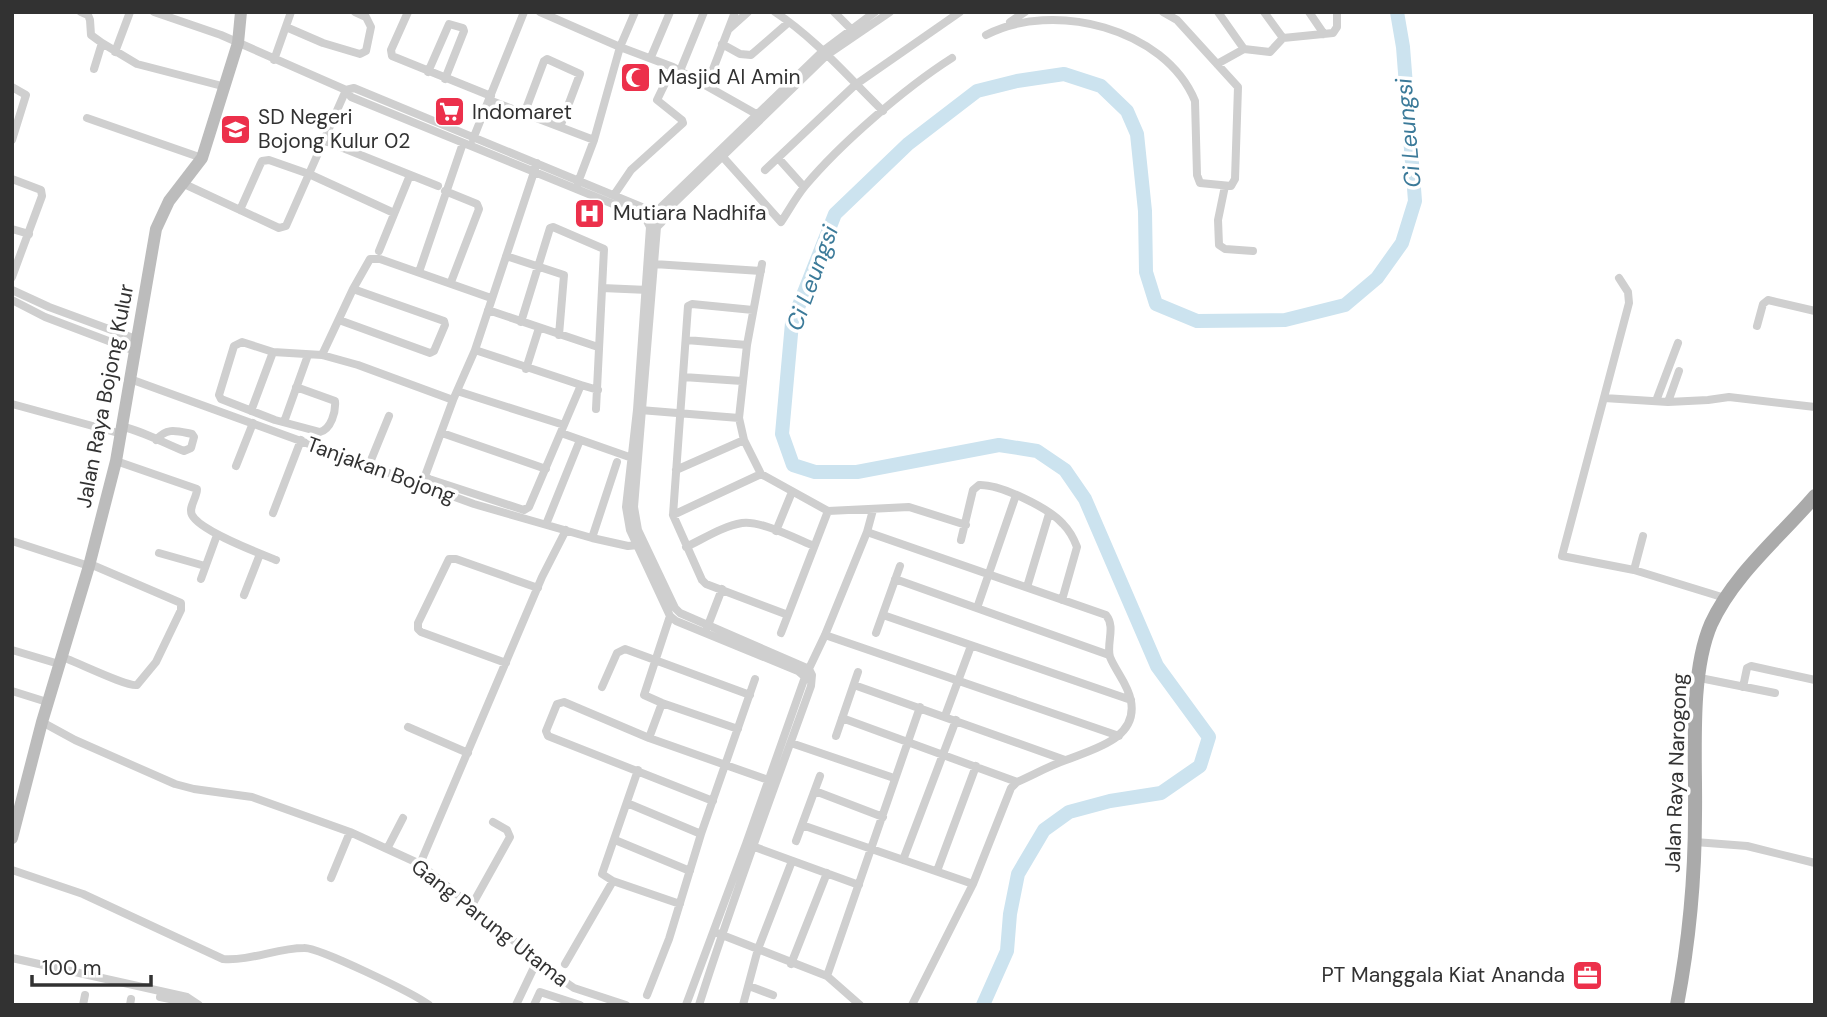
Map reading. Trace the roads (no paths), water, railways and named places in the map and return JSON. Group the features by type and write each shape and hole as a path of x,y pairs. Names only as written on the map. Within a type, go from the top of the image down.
{"main road":[{"name":"Jalan Raya Bojong Kulur","path":"13,831 47,702 90,565 116,461 156,229 164,208 202,158 238,43 241,12"},
{"name":"Jalan Raya Narogong","path":"1677,1005 1688,933 1695,842 1696,727 1706,640 1726,598 1765,550 1815,496"}],"street":[{"path":"82,12 88,15 90,20 91,35 137,64 226,87"},
{"path":"115,52 130,12"},
{"path":"274,60 291,12"},
{"path":"286,27 323,43 360,54 366,51 371,27 366,17 355,12"},
{"path":"408,12 391,54 395,58 524,114 594,140"},
{"path":"419,272 441,188 474,137 524,12"},
{"path":"540,12 677,69 759,115"},
{"path":"577,184 594,140 620,47 635,12"},
{"path":"651,57 670,12"},
{"path":"614,195 631,170 682,123 682,120 657,100 677,69 704,12"},
{"path":"707,85 735,12"},
{"path":"728,30 748,12"},
{"path":"775,12 825,53 883,111"},
{"path":"834,12 851,29"},
{"path":"649,290 654,264 653,213 851,29 875,12"},
{"path":"825,53 890,12"},
{"path":"765,170 855,85 960,12"},
{"path":"986,34 1025,12"},
{"path":"1009,23 1066,19 1095,22 1146,46 1161,57 1191,91 1195,102 1197,179 1202,184 1233,185 1239,90 1175,16 1163,12"},
{"path":"1218,12 1244,49"},
{"path":"1264,12 1283,38"},
{"path":"1309,12 1324,34"},
{"path":"1217,64 1244,49 1270,52 1283,38 1335,31 1337,12"},
{"path":"160,13 238,43 346,90 351,97 467,145 536,167"},
{"path":"722,44 747,56 789,22"},
{"path":"428,72 449,24 463,28 445,79"},
{"path":"94,69 102,44"},
{"path":"722,156 781,222 804,187 829,160 927,74 952,58"},
{"path":"524,114 547,59 580,74 559,127"},
{"path":"12,87 26,95 12,140"},
{"path":"346,90 354,88 474,137 536,167 653,213"},
{"path":"182,183 279,228 286,226 346,90"},
{"path":"653,213 722,156 759,115"},
{"path":"88,118 202,158"},
{"path":"323,140 477,204 479,209 451,282"},
{"path":"779,159 804,187"},
{"path":"240,210 262,161 269,160 309,174 394,213"},
{"path":"536,167 475,350 425,476 429,480 524,510 529,507 581,385"},
{"path":"379,251 410,175"},
{"path":"12,179 37,187 42,192 12,277"},
{"path":"577,184 614,195 653,213 662,222 653,227"},
{"path":"1225,186 1218,220 1219,245 1225,249 1254,251"},
{"path":"653,227 635,458 634,507 640,544 670,616 682,625 706,629"},
{"path":"521,322 550,228 604,249 596,409"},
{"path":"12,229 29,234"},
{"path":"506,256 565,277 559,335"},
{"path":"322,355 367,261 373,258 451,282 491,298"},
{"path":"654,264 762,268 747,345 739,418 744,440 761,474 828,511 909,507 966,524"},
{"path":"1619,278 1628,292 1629,303 1562,556 1634,570 1726,598"},
{"path":"602,288 649,290"},
{"path":"339,320 430,353 434,351 445,325 444,321 353,289"},
{"path":"12,290 135,345"},
{"path":"1757,326 1763,304 1768,300 1815,311"},
{"path":"14,304 45,317 135,345"},
{"path":"753,310 690,304 688,306 673,515 706,584 788,615"},
{"path":"488,310 598,347"},
{"path":"526,369 539,328"},
{"path":"686,340 747,345"},
{"path":"296,387 335,401 329,427 320,432 284,422 219,396 234,346 237,343 247,343 273,352 322,355 359,365 563,429 580,440 635,458"},
{"path":"1657,401 1678,343"},
{"path":"475,350 526,369 598,390"},
{"path":"251,411 273,352"},
{"path":"284,422 308,355"},
{"path":"1668,402 1679,371"},
{"path":"682,377 742,381"},
{"name":"Tanjakan Bojong","path":"130,379 474,504 592,538 628,546 640,544"},
{"path":"1604,398 1668,402 1729,397 1815,407"},
{"path":"12,404 156,440"},
{"path":"640,410 739,418"},
{"path":"369,465 389,416"},
{"path":"236,466 253,423"},
{"path":"442,433 545,469"},
{"path":"274,513 301,440"},
{"path":"547,522 580,440"},
{"path":"676,470 744,440"},
{"path":"116,461 197,489 198,494 191,514 217,535 276,560"},
{"path":"592,538 617,462"},
{"path":"673,515 761,474"},
{"path":"961,540 975,487 984,485 1016,495 1049,514 1064,525 1077,547 1062,600"},
{"path":"776,531 792,492"},
{"path":"977,608 1016,495"},
{"path":"686,1005 750,846 807,673 867,532 873,510"},
{"path":"781,633 828,511"},
{"path":"1027,587 1049,514"},
{"path":"687,547 741,523 776,531 814,546"},
{"path":"420,864 538,588 566,530"},
{"path":"867,532 1102,613 1109,618 1109,655 1128,689 1131,701 1130,722 1119,736 1102,747 1017,782 1008,795 973,884 912,1005"},
{"path":"201,579 217,535"},
{"path":"1634,570 1643,536"},
{"path":"12,541 90,565 181,603 181,610 156,662 137,685 116,680 100,671 12,650"},
{"path":"640,544 675,608 687,618 807,673 812,680 791,743 772,782"},
{"path":"159,553 205,566"},
{"path":"244,595 260,554"},
{"path":"506,663 421,632 418,623 449,559 456,559 538,588"},
{"path":"876,633 900,566"},
{"path":"895,579 1109,655"},
{"path":"706,629 722,589"},
{"path":"883,615 1131,701"},
{"path":"670,616 643,693 662,703 738,729"},
{"path":"825,635 1119,736"},
{"path":"945,716 971,646"},
{"path":"602,687 621,649 750,695"},
{"path":"1743,687 1747,668 1751,666 1815,680"},
{"path":"836,736 858,672"},
{"path":"1700,678 1775,693"},
{"path":"647,995 755,679"},
{"path":"854,684 1065,760"},
{"path":"12,691 47,702"},
{"path":"713,801 550,738 546,731 557,704 562,701 649,738 772,782"},
{"path":"649,738 662,703"},
{"path":"827,976 920,707"},
{"path":"842,718 1017,782"},
{"path":"903,860 956,720"},
{"name":"Gang Parung Utama","path":"42,722 75,740 175,784 252,797 350,832 420,864 574,988 626,1005"},
{"path":"408,727 468,753"},
{"path":"791,743 894,778"},
{"path":"937,872 976,766"},
{"path":"638,770 602,874 612,881 680,904"},
{"path":"796,841 820,776"},
{"path":"815,791 883,817"},
{"path":"627,803 701,834"},
{"path":"387,849 403,818"},
{"path":"472,905 510,837 507,830 493,822"},
{"path":"803,825 973,884"},
{"path":"331,878 350,832"},
{"path":"615,840 690,871"},
{"path":"1695,842 1747,846 1815,863"},
{"path":"750,846 859,885"},
{"path":"743,1005 758,949 792,860"},
{"path":"12,870 83,894 223,959 241,960 307,947 384,981 424,1003"},
{"path":"791,964 827,873"},
{"path":"565,964 612,881"},
{"path":"717,933 827,976 860,1005"},
{"path":"699,1005 717,933"},
{"path":"12,958 187,997 199,1005"},
{"path":"516,1005 538,959"},
{"path":"749,986 773,995"},
{"path":"534,1005 540,992 580,1005"},
{"path":"160,997 190,1005"}],"waterway":[{"name":"Ci Leungsi","path":"983,1005 1007,951 1010,914 1018,874 1044,830 1069,812 1110,801 1161,793 1200,766 1209,737 1157,666 1085,499 1065,470 1037,451 999,445 857,472 815,472 793,465 782,434 792,323 835,214 908,144 977,91 1017,81 1064,74 1101,86 1127,111 1137,134 1145,211 1146,272 1156,304 1197,321 1285,320 1345,305 1377,278 1402,243 1415,201 1403,47 1397,12"}],"place":[{"name":"Masjid Al Amin","path":"635,77"},
{"name":"Indomaret","path":"449,112"},
{"name":"SD Negeri Bojong Kulur 02","path":"235,129"},
{"name":"Mutiara Nadhifa","path":"590,213"},
{"name":"PT Manggala Kiat Ananda","path":"1588,975"}]}
